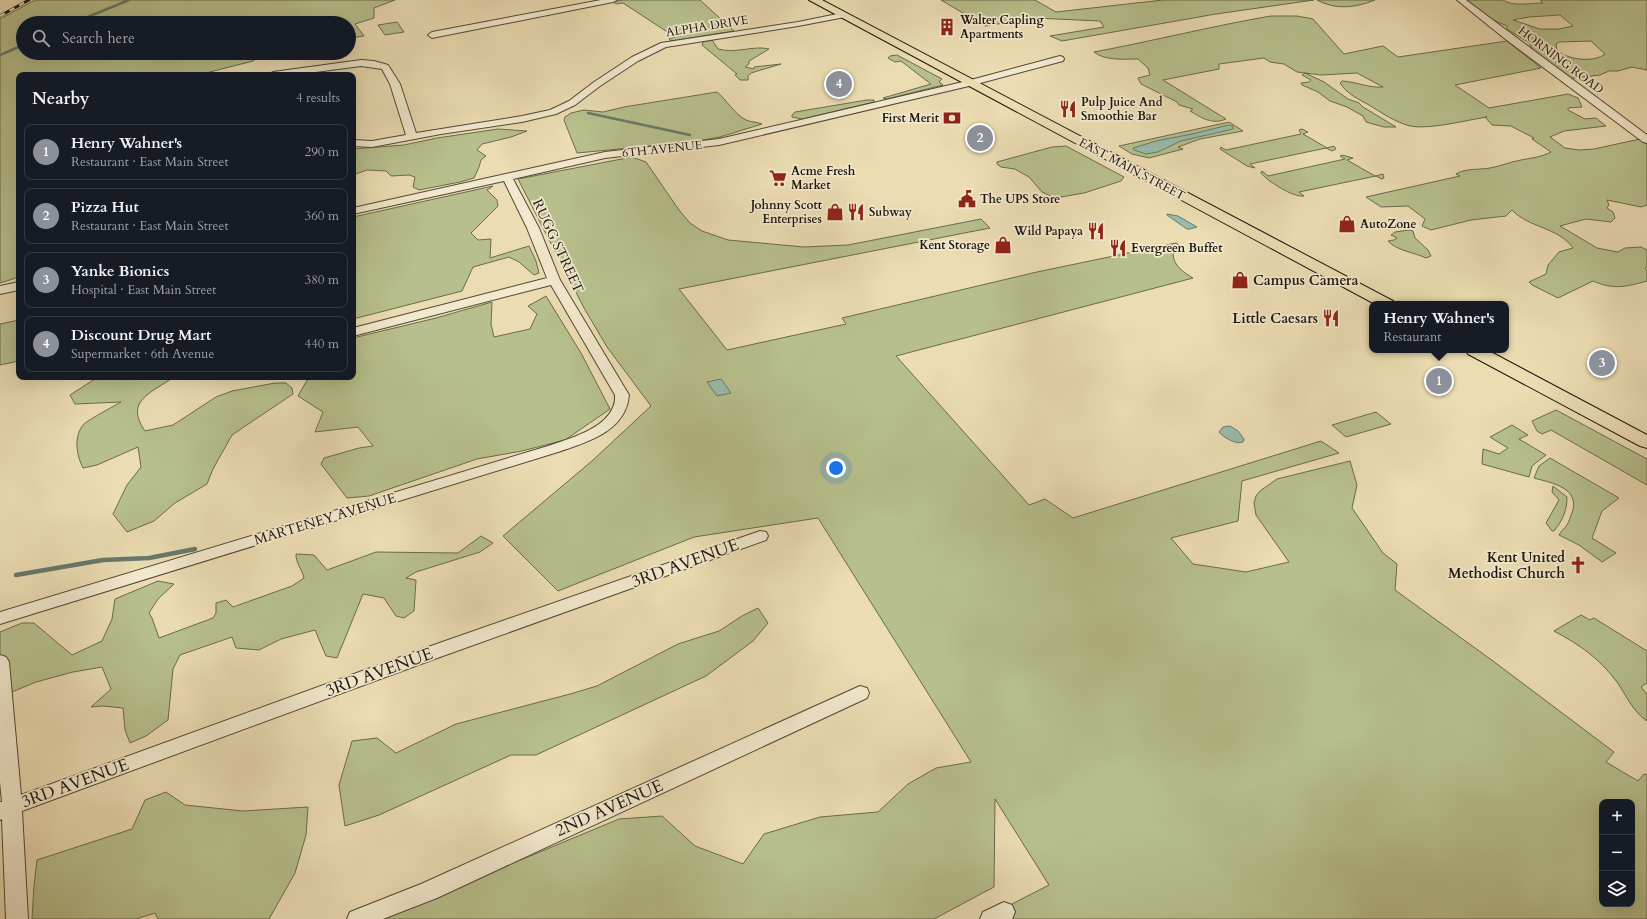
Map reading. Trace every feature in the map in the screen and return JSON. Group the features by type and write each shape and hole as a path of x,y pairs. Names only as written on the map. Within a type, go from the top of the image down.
{"main road":[{"name":"EAST MAIN STREET","path":"814,0 1381,301"},
{"path":"1480,353 1647,442"}],"street":[{"path":"432,34 613,0"},
{"name":"HORNING ROAD","path":"1461,0 1556,74 1611,112 1647,140"},
{"name":"ALPHA DRIVE","path":"356,143 372,144 522,119 553,112 572,103 597,84 635,59 664,45 842,15"},
{"name":"6TH AVENUE","path":"356,210 611,154 706,144 969,83 1060,59"},
{"path":"295,72 361,63 374,64 384,67 395,84 412,137"},
{"name":"RUGG STREET","path":"507,176 533,228 554,280 619,390"},
{"path":"356,331 554,280"},
{"path":"0,290 16,287"},
{"name":"MARTENEY AVENUE","path":"0,618 364,508 575,441 593,434 603,428 617,414 623,401 619,390"},
{"name":"3RD AVENUE","path":"6,808 442,649 760,536"},
{"path":"0,662 6,808 17,919"},
{"name":"2ND AVENUE","path":"358,919 429,891 860,693"}],"green space":[{"path":"35,0 395,0 374,8 374,18 356,24 356,16 16,16 16,60 254,60 210,72 16,72 16,278 0,283 0,19"},
{"path":"623,0 700,0 734,31 671,41 669,39 675,37 623,3 616,4 613,2"},
{"path":"941,0 1035,0 1056,12 1163,0 1314,0 1216,14 1062,41 1050,36 1104,27 1100,21 1035,18 985,26"},
{"path":"1317,0 1375,0 1360,5 1338,7"},
{"path":"1463,0 1503,0 1522,4 1543,3 1540,0 1647,0 1647,70 1632,67 1618,71 1609,71 1600,75 1567,79 1536,54 1528,42 1507,29 1507,26 1482,15","holes":["1560,15 1573,26 1559,29 1540,29 1513,20 1529,17","1591,41 1605,54 1594,59 1581,59 1567,56 1557,50 1556,44 1559,42"]},
{"path":"1271,16 1297,16 1313,19 1344,54 1383,46 1398,57 1507,41 1541,68 1455,85 1489,108 1568,94 1578,98 1582,107 1568,108 1568,110 1585,119 1596,118 1606,126 1564,131 1550,137 1565,148 1579,150 1594,149 1640,139 1647,144 1647,205 1641,207 1607,200 1609,205 1607,208 1613,212 1615,218 1611,222 1586,219 1560,226 1597,248 1618,252 1625,248 1641,247 1647,250 1647,267 1645,268 1647,271 1647,281 1632,285 1614,287 1593,281 1558,298 1529,282 1546,274 1548,265 1559,252 1573,248 1567,241 1552,231 1527,221 1512,210 1506,216 1471,220 1431,230 1422,226 1425,219 1408,206 1381,207 1366,197 1460,176 1456,174 1464,171 1486,169 1551,152 1532,139 1534,138 1511,126 1492,125 1485,117 1437,126 1410,126 1389,117 1346,90 1340,83 1342,81 1372,87 1383,87 1357,73 1321,75 1297,72 1284,64 1270,62 1264,58 1219,64 1219,69 1163,80 1226,119 1221,121 1212,121 1190,111 1193,109 1179,105 1177,102 1141,84 1138,78 1150,75 1148,68 1138,59 1109,58 1098,55 1094,52"},
{"path":"397,22 404,32 385,35 378,25"},
{"path":"356,25 364,36 356,37"},
{"path":"712,40 718,49 731,51 757,48 769,49 749,61 749,64 745,67 754,69 754,67 781,64 751,73 748,76 748,80 740,80 735,75 737,74 702,45 703,42"},
{"path":"897,55 942,79 939,82 943,85 887,99 883,98 931,84 901,61 895,62 888,58 890,56"},
{"path":"1305,73 1324,82 1348,99 1359,103 1396,127 1384,127 1366,122 1363,116 1347,107 1330,101 1318,92 1302,85 1301,83 1309,82 1311,80 1302,75"},
{"path":"717,92 734,111 742,117 748,121 762,124 720,137 692,142 577,153 564,120 565,117 571,113 584,110 603,112 624,107"},
{"path":"874,100 874,102 802,119 792,117 795,112"},
{"path":"1229,122 1243,131 1200,139 1178,147 1183,149 1149,158 1132,154 1119,146"},
{"path":"498,129 527,131 511,137 482,144 477,150 486,156 481,160 474,178 460,182 419,190 413,187 415,177 409,175 391,176 386,171 367,170 356,174 356,149 404,145 437,138"},
{"path":"1302,129 1308,132 1303,134 1327,148 1334,146 1336,149 1332,151 1326,148 1250,164 1255,168 1247,166 1220,149 1221,147 1226,150 1301,134 1299,130"},
{"path":"1066,146 1124,177 1121,181 1084,193 1055,198 1042,192 1029,177 1015,169 1001,167 997,164 997,162 1052,147"},
{"path":"1342,155 1353,158 1347,160 1375,176 1383,174 1384,178 1382,179 1376,176 1299,192 1304,196 1300,196 1281,188 1261,173 1262,171 1268,176 1345,159 1340,156"},
{"path":"632,157 646,162 679,210 690,223 702,231 728,240 804,247 848,245 981,219 990,228 679,289 727,350 846,324 842,318 1037,272 1176,243 1184,248 1173,254 1173,258 1177,265 1186,274 1193,278 896,356 1029,505 1045,499 1073,518 1321,441 1339,453 1242,481 1238,521 1171,538 1193,564 1246,572 1289,562 1256,515 1254,503 1256,496 1260,491 1277,479 1350,461 1357,485 1352,508 1383,553 1397,564 1395,590 1493,661 1614,752 1606,762 1638,781 1644,774 1647,775 1647,919 991,919 1012,904 1049,885 995,799 994,887 934,919 379,919 619,819 662,816 695,846 743,864 764,834 820,817 878,812 908,784 936,768 971,762 818,518 694,537 558,591 503,536 592,461 651,406 607,347 584,308 518,179"},
{"path":"493,186 487,190 497,200 498,206 471,233 478,240 491,239 490,258 529,246 536,261 539,273 534,275 519,262 509,257 473,267 462,291 356,318 356,216"},
{"path":"1409,230 1413,231 1415,238 1428,250 1431,256 1426,258 1395,247 1388,241 1397,238 1391,235 1395,232"},
{"path":"546,296 581,353 610,409 565,440 522,451 477,459 369,496 347,498 321,464 324,458 359,448 373,446 358,427 315,432 323,412 298,396 307,380 356,380 356,337 436,318 492,302 491,324 494,337 530,329 537,314 528,306"},
{"path":"16,321 16,362 0,365 0,324"},
{"path":"93,380 169,380 149,393 139,405 137,412 139,421 145,431 173,425 216,397 232,391 275,383 286,383 292,388 293,394 232,435 213,469 207,484 175,503 154,521 127,532 113,514 127,485 141,467 138,447 97,465 83,468 77,447 78,436 83,425 121,402 75,404 70,395"},
{"path":"1556,410 1647,459 1647,485 1551,430 1542,434 1537,431 1532,421"},
{"path":"1376,412 1391,424 1346,437 1332,425"},
{"path":"1512,425 1528,435 1519,439 1546,455 1532,466 1529,477 1482,464 1483,449 1499,454 1508,448 1490,437"},
{"path":"1550,458 1619,498 1602,511 1592,538 1616,553 1602,562 1579,545 1559,535 1567,525 1574,505 1569,492 1549,482 1534,478 1539,466"},
{"path":"1553,486 1567,497 1564,515 1554,531 1552,531 1546,523 1559,500 1552,492"},
{"path":"481,536 493,543 480,552 416,572 406,578 416,580 414,611 404,618 396,616 384,598 363,594 337,658 326,656 315,630 281,639 259,650 236,648 232,637 180,655 173,669 168,720 146,736 130,743 125,730 123,708 103,706 91,707 111,689 102,667 73,672 36,682 0,697 0,632 22,623 34,623 72,655 102,641 112,619 115,599 158,581 174,584 158,599 149,613 159,638 213,618 216,613 216,603 226,600 233,607 292,586 304,578 297,561 296,554 314,555 327,570 376,552 458,553"},
{"path":"758,608 768,623 753,641 706,676 536,755 511,755 379,815 345,826 339,785 352,741 377,738 396,753 456,724 597,686 678,644 719,631 742,616"},
{"path":"1581,615 1590,620 1594,618 1647,651 1647,683 1641,687 1647,694 1647,721 1634,708 1610,673 1596,659 1581,647 1554,631"},
{"path":"166,792 185,805 243,811 308,807 306,835 295,873 269,919 158,919 155,913 136,919 32,919 37,860 132,829 145,800"}],"shaded area":[{"path":"1229,125 1233,126 1233,129 1181,141 1158,152 1146,154 1134,150 1133,148 1156,141"},
{"path":"1167,214 1178,216 1197,227 1187,229"},
{"path":"721,379 731,393 717,396 707,382"},
{"path":"1230,426 1238,431 1244,439 1243,442 1240,443 1233,441 1223,436 1219,432 1223,427"}],"waterway":[{"path":"90,16 129,0"},
{"path":"0,55 16,48"},
{"path":"588,113 690,135"},
{"path":"16,575 103,560 149,558 195,549"}],"railway":[{"path":"0,16 29,0"}],"place":[{"name":"Walter Capling Apartments","path":"947,27"},
{"name":"Discount Drug Mart","path":"839,84"},
{"name":"Pulp Juice And Smoothie Bar","path":"1068,109"},
{"name":"First Merit","path":"952,118"},
{"name":"Pizza Hut","path":"980,138"},
{"name":"Acme Fresh Market","path":"778,178"},
{"name":"The UPS Store","path":"967,199"},
{"name":"Johnny Scott Enterprises","path":"835,212"},
{"name":"Subway","path":"856,212"},
{"name":"AutoZone","path":"1347,224"},
{"name":"Wild Papaya","path":"1096,231"},
{"name":"Kent Storage","path":"1003,245"},
{"name":"Evergreen Buffet","path":"1118,248"},
{"name":"Campus Camera","path":"1240,280"},
{"name":"Little Caesars","path":"1331,318"},
{"name":"Yanke Bionics","path":"1602,363"},
{"name":"Henry Wahner's","path":"1439,381"},
{"name":"Kent United Methodist Church","path":"1578,565"}]}
